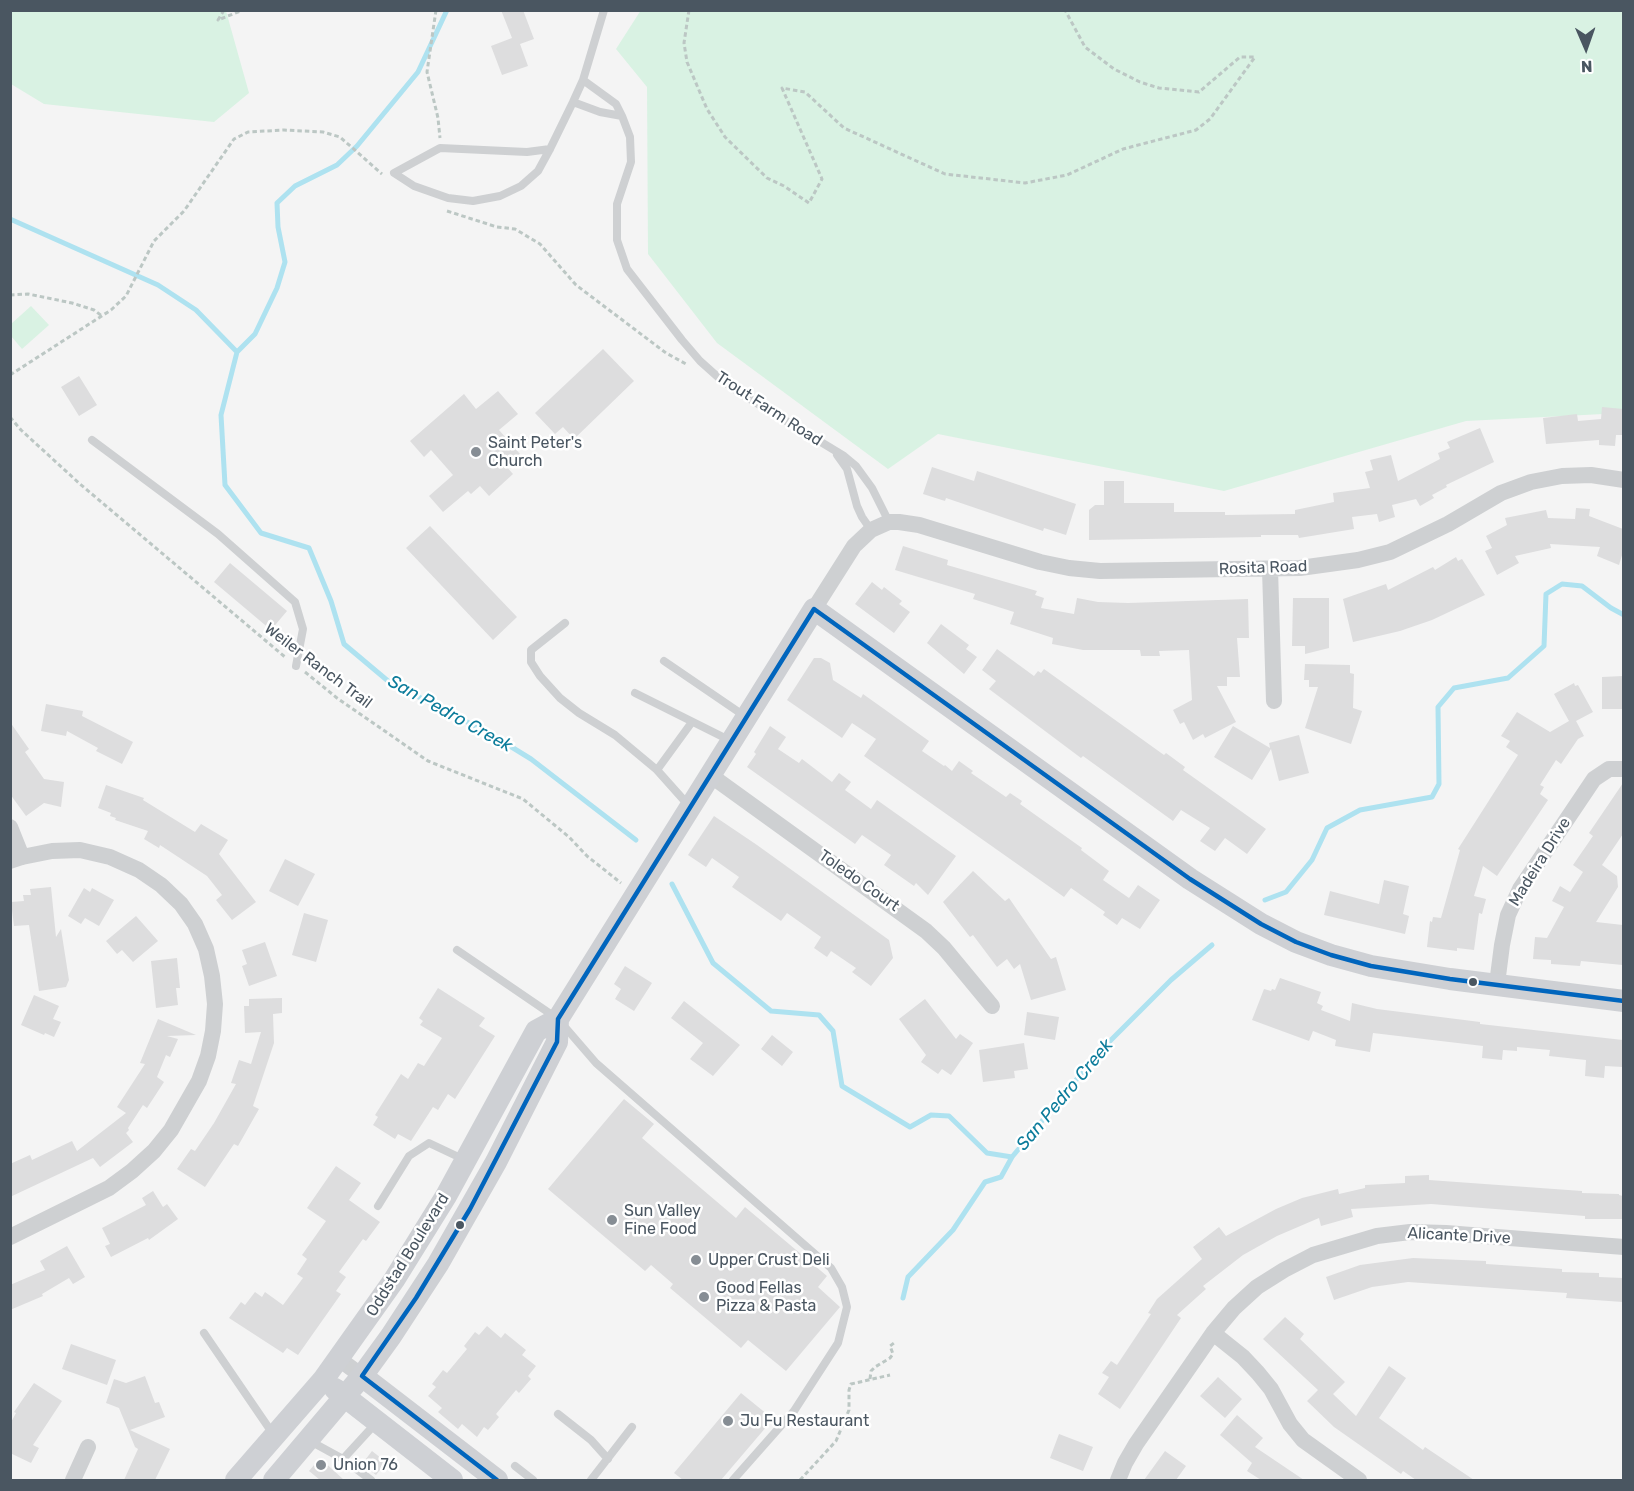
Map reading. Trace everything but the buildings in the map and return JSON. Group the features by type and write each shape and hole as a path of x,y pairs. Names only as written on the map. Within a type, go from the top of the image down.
{"street":[{"name":"Rosita Road","path":"889,522 919,525 1040,562 1069,568 1100,571 1270,569 1330,565 1390,552 1448,524 1501,494 1531,482 1562,476 1591,475 1623,480"},
{"name":"Oddstad Boulevard","path":"274,1480 362,1376 427,1281 536,1031 558,1019 854,546 871,530 889,522"},
{"path":"1270,569 1274,701"},
{"path":"814,609 1190,879 1261,924 1296,942 1371,966 1623,1000"},
{"name":"Madeira Drive","path":"1497,984 1508,915 1520,889 1594,779 1609,769 1623,769"},
{"name":"Toledo Court","path":"710,775 926,931 944,948 992,1006"},
{"path":"10,827 16,859 52,851 80,850 110,857 138,870 161,885 181,904 195,924 206,949 213,976 214,1004 211,1039 199,1081 188,1104 154,1151 109,1188 10,1236"},
{"name":"Oddstad Boulevard","path":"236,1480 339,1359 481,1155"},
{"name":"Alicante Drive","path":"1118,1480 1136,1444 1213,1333 1234,1308 1257,1287 1313,1255 1377,1236 1410,1232 1623,1247"},
{"path":"1213,1333 1243,1357 1272,1389 1290,1425 1303,1440 1359,1480"},
{"path":"339,1359 497,1480"},
{"path":"323,1380 452,1480"},
{"path":"74,1480 88,1448"}],"lane":[{"path":"550,149 527,152 440,148 394,173 428,192 448,198 473,201 500,196 520,186 538,171 550,149 573,102 583,80 601,12"},
{"name":"Trout Farm Road","path":"583,80 616,104 630,137 631,162 617,204 617,240 627,269 700,361 740,393 844,456 864,477 889,522"},
{"path":"573,102 600,112 622,116"},
{"path":"92,440 218,534 295,602 303,629 296,666"},
{"name":"Trout Farm Road","path":"830,448 840,457 847,469 861,517 871,530"},
{"path":"565,623 531,650 533,666 560,698 579,713 615,735 657,770 690,807"},
{"path":"664,662 746,717"},
{"path":"635,693 731,741"},
{"path":"657,770 692,722"},
{"path":"457,950 558,1019 596,1063 831,1268 842,1287 847,1307 838,1343 794,1411 733,1480"},
{"path":"378,1206 409,1156 429,1143 481,1155"},
{"path":"204,1333 275,1436"},
{"path":"558,1414 591,1440 608,1459"},
{"path":"343,1459 376,1422"},
{"path":"591,1480 632,1427"},
{"path":"309,1441 343,1459 371,1480"},
{"path":"515,1466 533,1480"}],"path":[{"path":"224,10 218,20 243,10"},
{"path":"436,10 427,72 438,118 440,148"},
{"path":"689,10 684,43 687,62 707,109 725,137 767,178 784,186 809,203 822,178 782,88 805,92 844,128 945,174 1025,183 1067,175 1123,149 1196,130 1210,119 1255,57 1240,57 1199,92 1159,88 1140,82 1114,69 1085,47 1065,10"},
{"path":"10,375 102,316 126,296 154,241 184,211 234,139 248,132 284,130 324,132 340,137 384,176"},
{"path":"446,211 497,227 515,229 540,243 576,285 666,353 688,365 712,371"},
{"path":"10,295 28,294 72,303 94,310 102,316"},
{"name":"Weiler Ranch Trail","path":"10,417 80,484 254,632 337,698 428,761 523,799 569,837 586,856 636,896"},
{"path":"870,1379 875,1367 893,1354 890,1346 894,1343"},
{"path":"800,1480 837,1441 849,1410 851,1384 890,1375"}],"green space":[{"path":"641,10 1623,11 1623,413 1466,421 1224,491 938,434 888,469 717,343 648,254 647,87 616,49"},
{"path":"11,11 226,11 249,93 214,122 44,104 11,84"},
{"path":"31,306 49,325 22,349 11,336 11,324"}],"waterway":[{"path":"237,352 255,334 277,288 285,262 278,227 277,203 295,186 337,165 357,146 418,72 447,10"},
{"path":"10,219 158,285 196,310 237,352"},
{"name":"San Pedro Creek","path":"237,352 221,415 225,485 261,533 309,548 331,601 344,644 388,681 492,735 531,759 636,840"},
{"path":"1265,900 1286,892 1312,860 1327,828 1360,810 1432,797 1439,784 1438,707 1454,688 1508,678 1544,646 1546,594 1562,584 1582,586 1624,615"},
{"name":"San Pedro Creek","path":"672,884 713,963 771,1011 819,1015 833,1031 842,1086 910,1127 931,1115 949,1116 987,1153 1012,1157 1101,1050 1171,980 1212,945"},
{"path":"903,1298 908,1277 953,1230 985,1182 1001,1177 1012,1157"}],"transit line":[{"path":"497,1480 362,1376 416,1298 470,1209 557,1042 558,1019 814,609 1190,879 1261,924 1296,942 1371,966 1450,979 1624,1001"}],"place":[{"name":"Saint Peter's Church","path":"476,452"},
{"name":"Sun Valley Fine Food","path":"612,1220"},
{"name":"Upper Crust Deli","path":"696,1260"},
{"name":"Good Fellas Pizza & Pasta","path":"704,1297"},
{"name":"Ju Fu Restaurant","path":"728,1421"},
{"name":"Union 76","path":"321,1465"}]}
